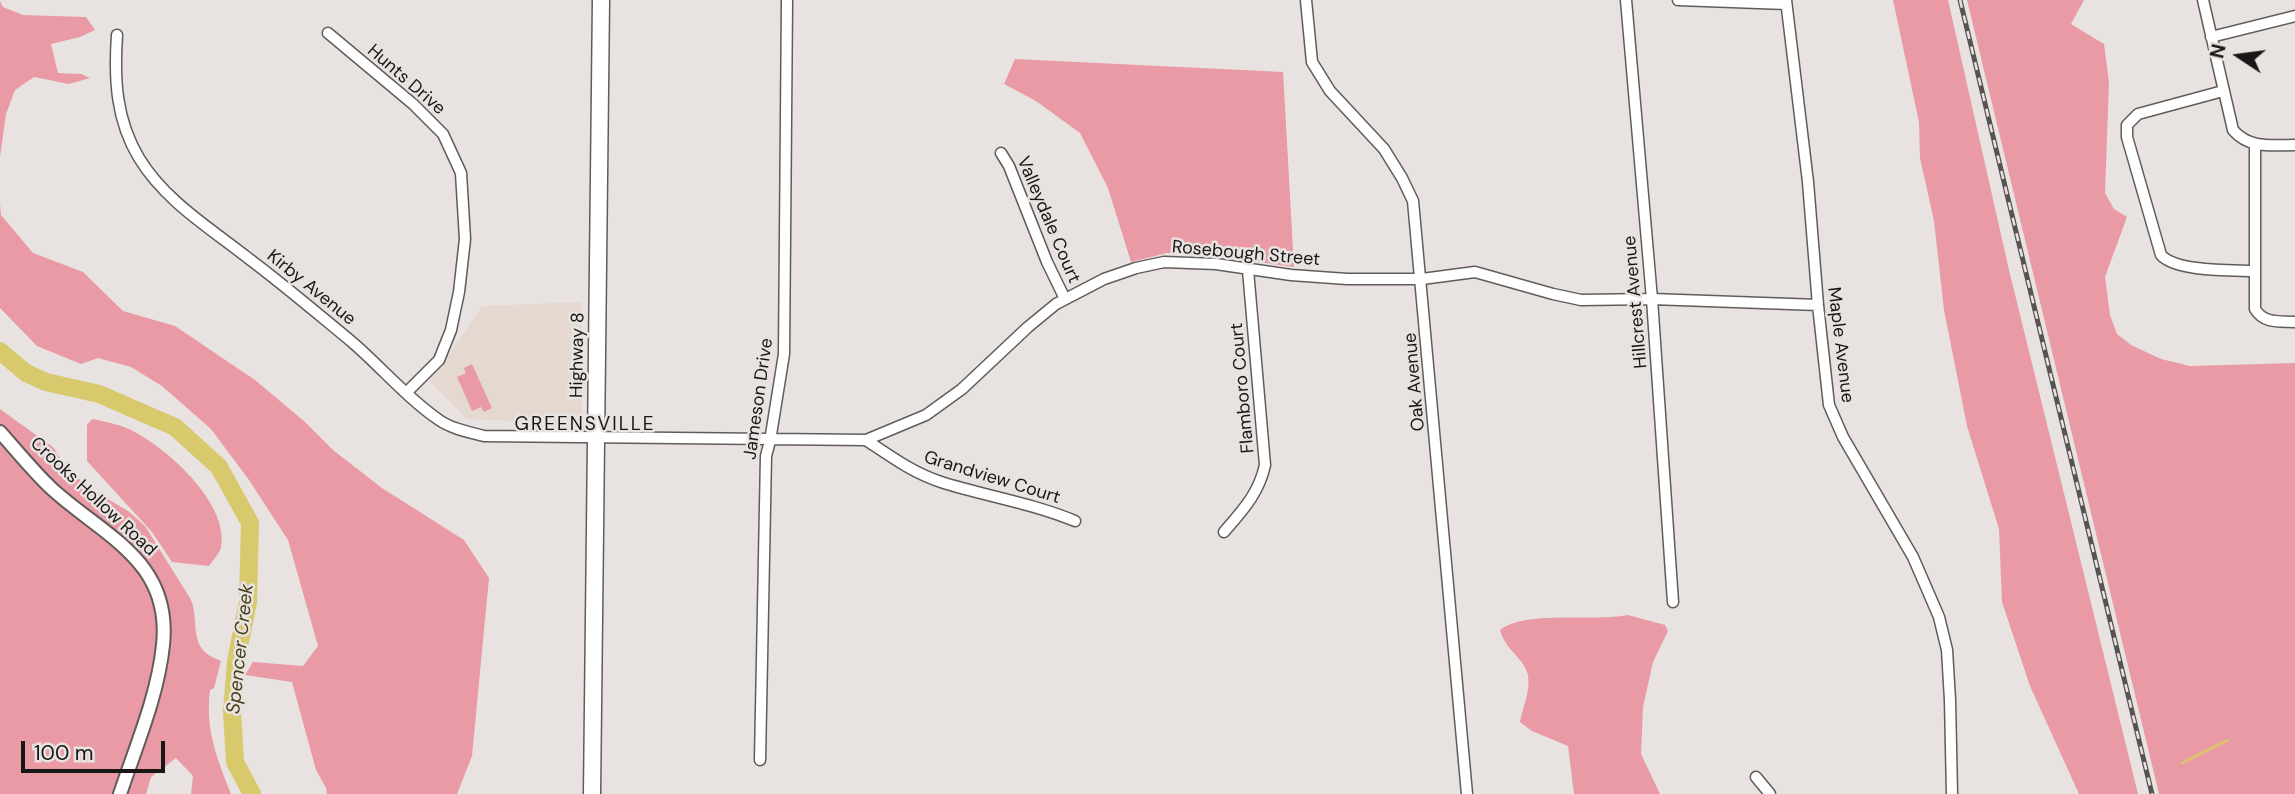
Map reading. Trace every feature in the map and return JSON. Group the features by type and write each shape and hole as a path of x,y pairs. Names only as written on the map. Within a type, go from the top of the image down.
{"main road":[{"name":"Highway 8","path":"592,794 601,0"}],"street":[{"name":"Jameson Drive","path":"760,760 766,456 784,354 788,0"},
{"name":"Oak Avenue","path":"1306,0 1312,62 1330,91 1384,149 1413,201 1467,794"},
{"name":"Hillcrest Avenue","path":"1626,0 1653,299 1673,602"},
{"path":"1678,0 1786,2"},
{"path":"2203,0 2233,130 2240,138 2255,145 2295,145"},
{"name":"Maple Avenue","path":"1786,2 1808,182 1829,405 1843,437 1913,557 1939,617 1947,650 1951,700 1952,794"},
{"path":"2211,37 2295,16"},
{"name":"Hunts Drive","path":"328,33 413,104 443,135 461,173 465,239 459,292 451,330 439,360 407,392"},
{"name":"Kirby Avenue","path":"117,35 115,73 119,108 128,137 155,181 185,210 275,278 440,421 484,436 597,438"},
{"path":"2223,90 2138,114 2127,125 2127,137 2161,256 2173,265 2208,270 2254,271"},
{"path":"2255,145 2254,302 2258,314 2268,320 2295,322"},
{"name":"Valleydale Court","path":"1001,153 1009,166 1047,262 1065,299"},
{"name":"Rosebough Street","path":"597,438 866,440 926,415 962,389 1028,327 1065,299 1104,279 1164,262 1216,264 1248,270 1346,279 1422,279 1475,272 1581,300 1653,299 1818,305"},
{"name":"Flamboro Court","path":"1224,532 1255,494 1261,484 1265,465 1248,270"},
{"name":"Crooks Hollow Road","path":"0,432 51,488 130,551 148,573 158,593 163,623 161,662 120,794"},
{"name":"Grandview Court","path":"866,440 912,470 939,482 1055,513 1075,521"},
{"path":"1756,777 1770,794"}],"shaded area":[{"path":"1893,0 1948,0 2009,270 2138,794 2079,794 2030,686 2002,602 1999,529 1967,426 1944,310 1934,221 1920,158 1919,122"},
{"path":"1967,0 2084,0 2071,24 2104,44 2109,82 2105,193 2114,209 2127,217 2105,277 2110,315 2117,334 2131,345 2161,359 2190,366 2295,363 2295,794 2159,794"},
{"path":"0,1 3,7 23,15 86,17 95,30 80,37 51,44 58,73 81,74 90,78 69,84 34,77 15,90 6,114 0,157"},
{"path":"1015,59 1283,72 1294,267 1210,255 1167,253 1131,262 1108,188 1080,133 1036,101 1004,84"},
{"path":"0,204 1,215 33,253 83,272 123,311 175,326 255,380 305,422 333,450 382,488 464,540 489,578 472,756 457,794 327,794 316,770 292,682 245,675 253,662 303,666 318,646 288,540 249,480 211,429 162,386 131,367 98,358 81,364 37,346 0,308"},
{"path":"582,302 582,424 467,419 430,382 482,306"},
{"path":"472,364 492,408 484,412 481,407 472,411 457,377 466,373 464,368"},
{"path":"0,409 54,448 66,469 96,492 128,511 145,526 190,598 198,641 207,654 221,661 214,688 210,690 209,718 217,756 231,794 191,794 193,776 176,758 151,777 146,794 0,794"},
{"path":"92,419 124,427 144,437 192,478 215,513 221,531 221,548 209,566 172,562 152,532 87,461 87,425"},
{"path":"1628,615 1665,625 1668,631 1653,662 1643,707 1641,754 1660,794 1574,794 1568,746 1532,731 1520,722 1528,690 1527,672 1502,637 1500,630 1511,624 1542,618"}],"waterway":[{"name":"Spencer Creek","path":"0,351 26,373 46,382 99,394 175,427 219,467 250,523 248,602 236,661 232,712 235,762 252,794"},
{"path":"2182,763 2228,740"}],"railway":[{"path":"1960,0 2152,794"}],"district":[{"name":"GREENSVILLE","path":"585,425"}]}
